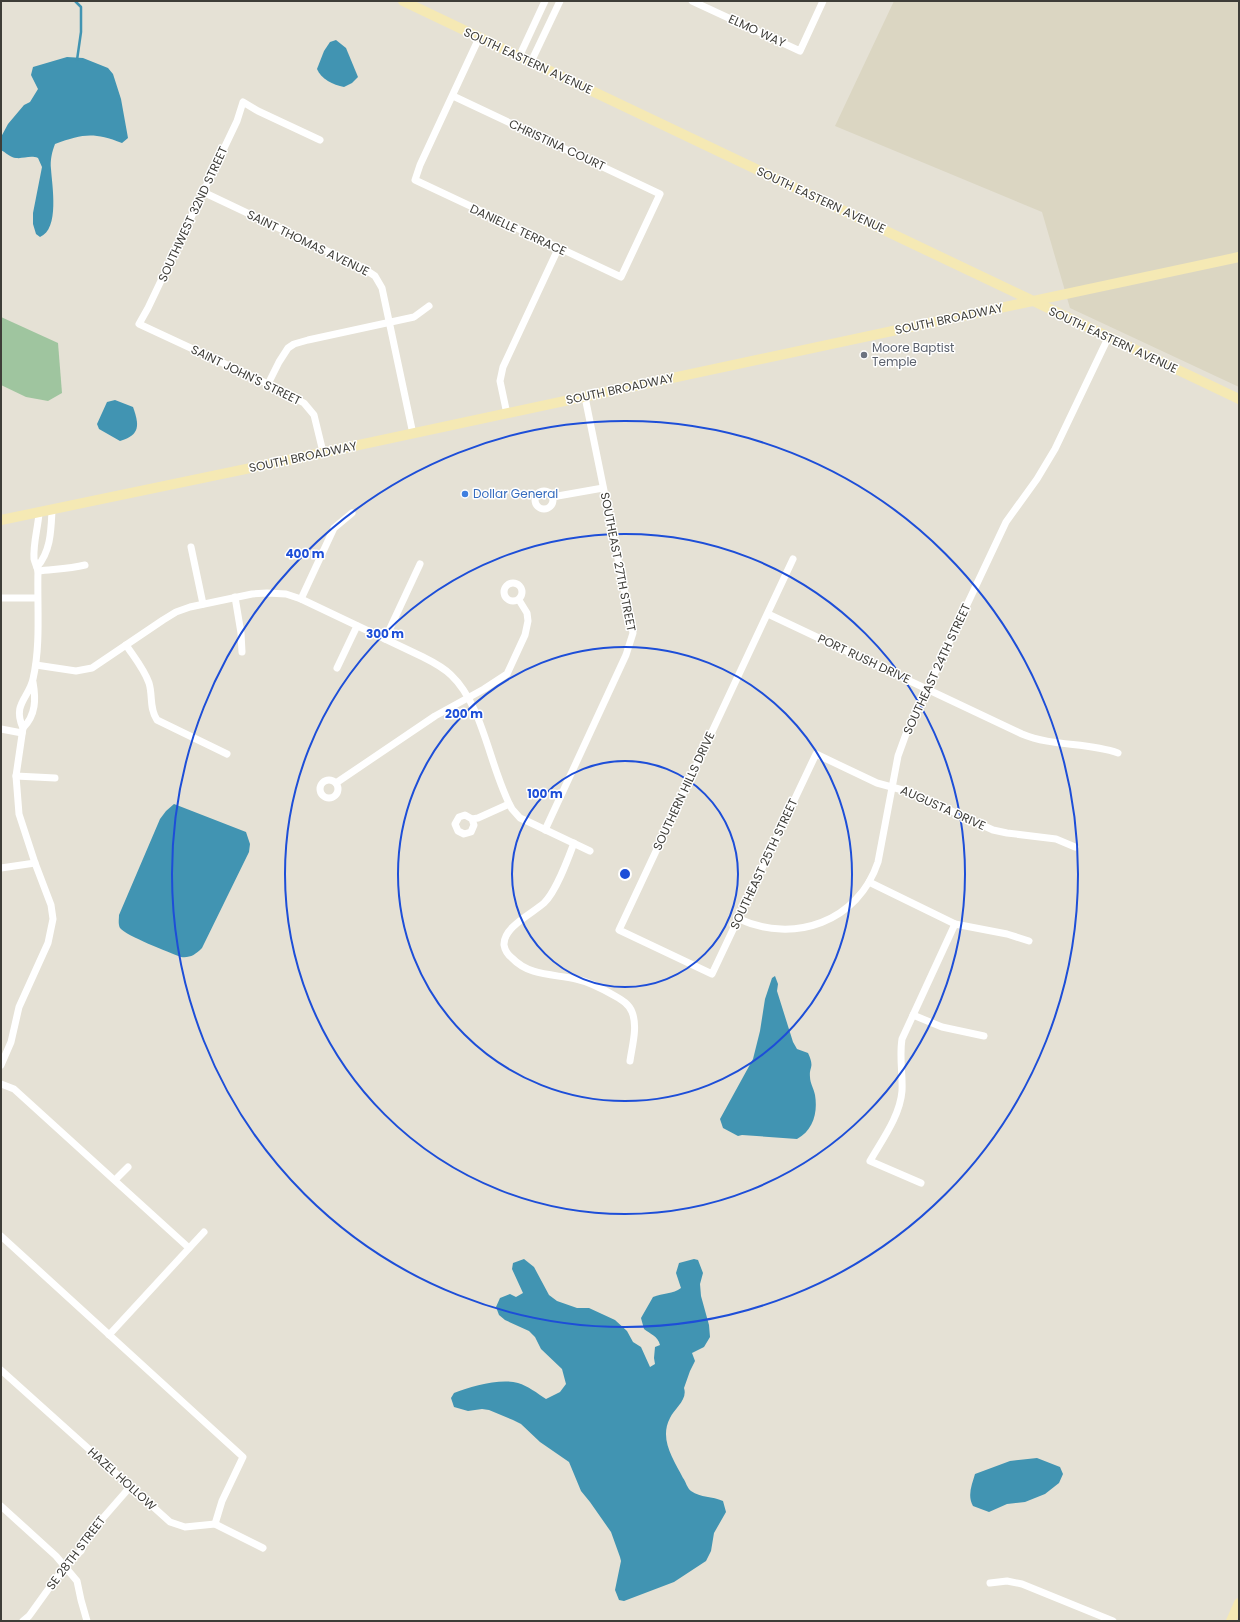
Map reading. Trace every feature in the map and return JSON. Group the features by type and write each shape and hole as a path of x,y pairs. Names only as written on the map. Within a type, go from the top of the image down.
{"street":[{"name":"SOUTH EASTERN AVENUE","path":"403,1 1108,338 1239,399"},
{"path":"519,57 545,1"},
{"path":"531,62 560,1"},
{"name":"ELMO WAY","path":"692,1 800,51 824,1"},
{"path":"453,96 480,38"},
{"name":"DANIELLE TERRACE","path":"453,96 420,164 415,180 621,278"},
{"name":"CHRISTINA COURT","path":"453,96 660,194 621,278"},
{"name":"SOUTHWEST 32ND STREET","path":"139,324 237,120 243,102 258,111 320,140"},
{"name":"SAINT THOMAS AVENUE","path":"203,192 370,272 379,281 382,288 413,434"},
{"path":"507,414 500,381 503,367 558,249"},
{"name":"SOUTH BROADWAY","path":"1,520 413,434 1239,257"},
{"path":"268,384 281,358 288,348 294,344 414,317 429,306"},
{"name":"SAINT JOHN'S STREET","path":"139,324 268,384 304,403 310,408 318,425 323,452"},
{"name":"SOUTHEAST 24TH STREET","path":"739,919 751,924 779,929 813,926 826,922 838,915 858,898 869,882 878,862 901,746 1006,522 1048,461 1108,338"},
{"name":"SOUTHEAST 27TH STREET","path":"545,830 626,656 633,633 585,397"},
{"path":"552,497 603,488"},
{"path":"38,569 43,561 50,537 52,510"},
{"path":"23,730 29,722 35,705 33,682 36,665 38,569 34,560 39,513"},
{"path":"301,599 334,528 352,513"},
{"path":"191,547 203,604"},
{"name":"SOUTHERN HILLS DRIVE","path":"712,974 619,930 793,559"},
{"path":"385,639 420,564"},
{"path":"38,569 69,569 85,565"},
{"path":"36,665 76,671 85,670 98,664 176,612 203,604 235,597 267,593 286,594 301,599 439,665 451,674 469,697 509,804 520,818 590,851"},
{"path":"235,597 242,633 242,652"},
{"path":"1,598 37,598"},
{"path":"336,783 434,716 496,682 509,670 525,634 528,621 527,613 519,600"},
{"name":"PORT RUSH DRIVE","path":"768,614 1033,739 1051,743 1098,747 1118,753"},
{"path":"337,668 357,626"},
{"path":"126,645 145,674 150,689 152,709 157,720 227,754"},
{"path":"1,1065 11,1042 18,1006 48,943 53,919 51,905 19,814 16,776 23,730 20,721 20,705 33,682"},
{"path":"1,728 23,730"},
{"name":"SOUTHEAST 25TH STREET","path":"712,974 816,754"},
{"name":"AUGUSTA DRIVE","path":"816,754 877,783 910,792 993,830 1056,839 1075,847"},
{"path":"16,776 56,778"},
{"path":"472,819 478,818 509,804"},
{"path":"574,843 549,898 512,927 505,938 504,948 519,966 543,975 576,979 592,984 626,1002 632,1012 634,1022 630,1061"},
{"path":"1,868 35,863"},
{"path":"869,882 955,924 1007,934 1029,941"},
{"path":"921,1183 870,1161 900,1102 902,1083 900,1049 902,1039 955,924"},
{"path":"913,1015 942,1027 984,1036"},
{"path":"1,1084 14,1089 190,1248"},
{"path":"115,1180 128,1167"},
{"path":"110,1335 204,1232"},
{"path":"1,1236 243,1457 222,1502 215,1524 263,1548"},
{"name":"HAZEL HOLLOW","path":"1,1370 170,1522 185,1527 215,1524"},
{"name":"SE 28TH STREET","path":"24,1621 66,1566 81,1552 89,1534 130,1487"},
{"path":"1,1506 66,1566 77,1581 87,1621"},
{"path":"990,1583 1007,1581 1022,1584 1113,1621"},
{"path":"1231,1621 1239,1603"}],"shaded area":[{"path":"894,1 1239,1 1239,387 1070,308 1042,212 835,126"}],"green space":[{"path":"1,317 58,343 62,393 48,401 26,397 1,385"}],"water":[{"path":"336,40 346,48 358,77 352,83 344,87 328,81 321,76 317,69 324,51 330,42"},
{"path":"67,57 83,58 108,68 113,74 121,99 128,138 122,143 103,137 81,136 55,144 51,162 53,216 46,232 40,237 36,234 33,224 33,213 42,167 38,158 14,158 1,150 1,137 8,124 24,105 30,102 38,89 31,75 33,67"},
{"path":"115,400 133,407 137,424 137,428 132,436 120,441 99,429 97,424 107,402"},
{"path":"174,804 246,832 250,844 249,852 202,948 195,954 187,957 181,957 130,935 120,928 119,923 119,915 160,819"},
{"path":"775,976 778,984 777,991 793,1042 797,1049 808,1053 811,1062 810,1077 816,1102 815,1114 811,1126 797,1139 742,1135 738,1136 723,1128 720,1119 753,1059 760,1031 765,999 772,978"},
{"path":"524,1259 534,1267 549,1295 557,1301 577,1308 589,1308 615,1320 627,1331 633,1342 641,1347 650,1367 655,1364 655,1347 660,1345 656,1337 644,1329 641,1318 653,1297 681,1288 676,1273 679,1263 694,1259 698,1260 703,1273 700,1284 701,1296 709,1325 710,1337 704,1347 692,1353 695,1361 684,1388 684,1396 670,1418 666,1434 672,1456 690,1490 699,1495 723,1501 726,1512 714,1533 711,1551 706,1561 674,1582 624,1601 619,1600 615,1590 621,1561 611,1532 581,1491 569,1462 540,1442 521,1424 489,1410 482,1409 468,1411 454,1407 451,1398 454,1393 469,1388 503,1381 522,1384 546,1399 560,1392 566,1384 562,1369 541,1349 535,1337 529,1331 505,1320 499,1315 496,1307 500,1298 510,1294 516,1297 523,1293 512,1269 513,1263"},
{"path":"1037,1458 1060,1467 1063,1474 1059,1483 1045,1494 1025,1502 1007,1504 989,1512 973,1506 970,1494 975,1474 1010,1461"}],"waterway":[{"path":"75,1 81,7 81,32 77,60"}],"place":[{"name":"Moore Baptist Temple","path":"864,355"},
{"name":"Dollar General","path":"465,494"}]}
